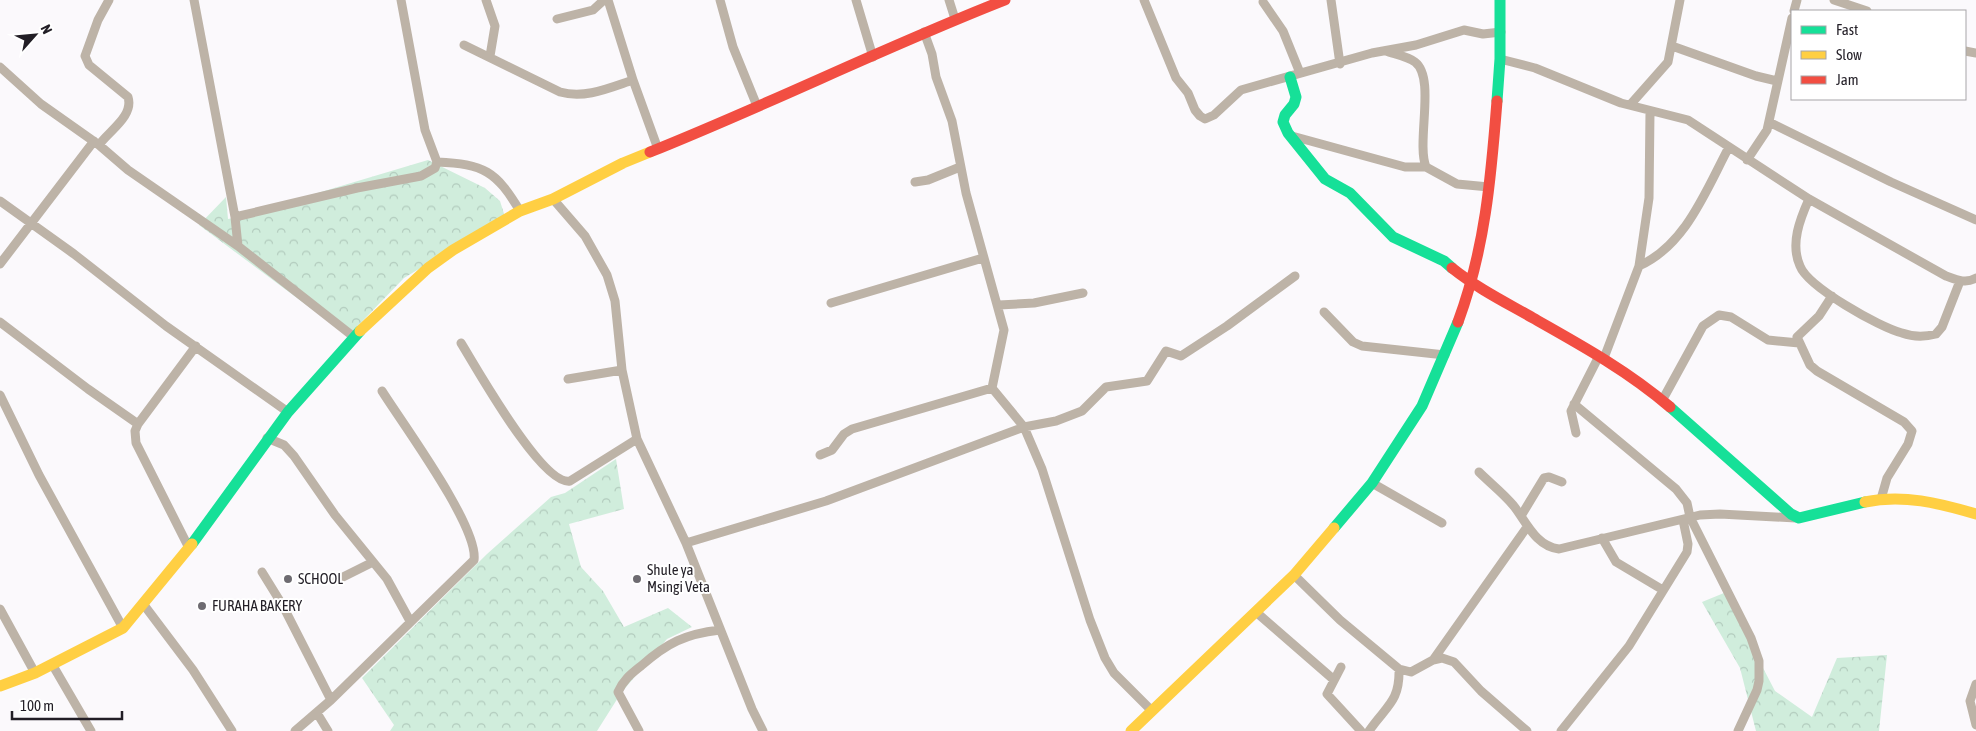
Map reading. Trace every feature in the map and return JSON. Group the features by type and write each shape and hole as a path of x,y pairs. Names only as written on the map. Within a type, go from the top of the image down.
{"street":[{"path":"0,264 96,143 124,118 130,103 126,95 89,65 85,56 98,20 109,0"},
{"path":"194,0 235,217 238,246"},
{"path":"401,0 425,130 437,162"},
{"path":"486,0 495,26 490,56"},
{"path":"593,10 604,0"},
{"path":"608,0 633,80 658,149"},
{"path":"720,0 733,47 757,106"},
{"path":"856,0 873,57"},
{"path":"949,0 955,19"},
{"path":"0,686 35,673 122,628 144,605 189,548 267,438 288,412 354,337 428,268 520,211 553,199 622,163 873,57 986,3 1005,0"},
{"path":"1144,0 1173,73 1200,116 1210,118 1241,90 1385,51 1416,45 1464,30 1483,34 1501,32"},
{"path":"1331,0 1340,64"},
{"path":"1131,731 1294,575 1372,483 1422,406 1445,355 1472,284 1484,228 1500,59 1500,0"},
{"path":"1630,105 1668,62 1680,0"},
{"path":"1834,0 1864,10"},
{"path":"1263,2 1283,31 1295,75 1296,99 1282,118 1285,128 1325,179 1350,193 1384,230 1393,237 1444,261 1472,284 1601,357 1663,399 1696,432 1780,506 1799,518"},
{"path":"556,19 593,10 613,15"},
{"path":"1747,160 1764,137 1769,122 1791,22"},
{"path":"924,32 932,54 936,77 952,121 960,167 983,258 999,305 1004,330 992,388"},
{"path":"464,45 490,56 560,92 572,95 591,93 633,80"},
{"path":"1672,46 1756,76 1777,81"},
{"path":"1385,51 1414,61 1422,73 1424,93 1423,152 1426,167"},
{"path":"1500,59 1543,71 1650,112 1688,120 1808,199 1960,281 1969,282 1976,278"},
{"path":"0,67 40,104 96,143 128,170 238,246 354,337"},
{"path":"1576,433 1570,414 1601,357 1639,266 1649,198 1650,112"},
{"path":"1769,122 1892,182 1976,220"},
{"path":"1292,136 1396,165 1414,168 1426,167 1457,184 1489,188"},
{"path":"1639,266 1663,252 1690,220 1730,147"},
{"path":"235,217 357,188 421,176 430,172 437,162"},
{"path":"437,162 466,164 483,169 503,184 520,211"},
{"path":"915,182 928,180 960,167"},
{"path":"553,199 585,236 607,275 617,310 622,370 637,438 686,543 752,709 763,731"},
{"path":"1808,199 1797,235 1796,252 1799,265 1805,276 1832,296 1886,328 1912,336 1933,335 1939,332 1960,281"},
{"path":"0,201 86,263 166,326 288,412"},
{"path":"831,303 983,258"},
{"path":"686,543 826,500 1024,427 1056,421 1082,411 1106,387 1147,381 1166,351 1181,356 1227,326 1294,276"},
{"path":"999,305 1034,303 1082,293"},
{"path":"1832,296 1819,316 1797,337 1813,368 1904,422 1912,431 1908,444 1887,478 1882,499"},
{"path":"1324,312 1353,342 1362,346 1445,355"},
{"path":"1663,399 1704,326 1719,315 1731,317 1768,340 1799,343"},
{"path":"0,322 88,389 138,424"},
{"path":"461,343 518,433 535,456 557,479 570,482 637,438"},
{"path":"189,548 136,443 135,431 138,424 196,346"},
{"path":"568,379 622,370"},
{"path":"992,388 1024,427 1042,469 1090,620 1105,658 1114,673 1152,711"},
{"path":"820,455 832,450 844,434 852,429 992,388"},
{"path":"295,731 331,700 474,560 475,554 468,532 451,497 382,391"},
{"path":"0,395 38,475 122,628"},
{"path":"1561,731 1629,646 1689,548 1686,518 1687,503 1676,489 1574,404"},
{"path":"267,438 284,445 294,456 335,515 387,579 410,621"},
{"path":"1479,472 1521,516 1528,527 1550,548 1558,549 1686,518 1720,514 1799,518 1882,499 1922,501 1976,514"},
{"path":"1521,516 1544,478 1549,477 1562,482"},
{"path":"1372,483 1442,523"},
{"path":"1686,518 1751,638 1759,661 1757,690 1738,731"},
{"path":"1433,660 1528,527"},
{"path":"1602,538 1616,562 1663,590"},
{"path":"337,580 373,562"},
{"path":"262,572 284,606 331,700"},
{"path":"1294,575 1340,620 1399,669 1411,672 1433,660 1442,658 1454,662 1480,691 1527,731"},
{"path":"144,605 193,670 232,731"},
{"path":"0,608 35,673"},
{"path":"1256,612 1333,679"},
{"path":"639,731 618,692 622,682 662,648 676,640 693,634 720,630"},
{"path":"52,664 91,731"},
{"path":"1341,667 1333,679 1328,697 1361,731"},
{"path":"1369,731 1393,702 1397,692 1399,669"},
{"path":"1976,684 1970,701 1976,725"},
{"path":"317,713 328,731"}],"green space":[{"path":"428,160 485,188 500,201 505,217 404,278 348,336 199,225 226,197 228,219 234,218"},
{"path":"616,459 624,509 569,524 581,567 603,591 624,627 668,608 692,627 667,639 621,693 597,731 390,731 394,725 362,678 487,554 551,497 565,493"},
{"path":"1724,593 1775,691 1812,717 1837,658 1887,655 1879,731 1756,731 1740,668 1702,602"}],"traffic: fast":[{"path":"1497,101 1500,59 1500,0"},
{"path":"1290,77 1296,97 1283,122 1288,133 1325,179 1350,193 1393,237 1444,261 1452,268"},
{"path":"1334,528 1372,483 1422,406 1458,322"},
{"path":"192,544 288,412 360,331"},
{"path":"1670,407 1791,514 1799,518 1865,502"}],"traffic: slow":[{"path":"360,331 428,268 453,250 520,211 553,199 623,163 650,152"},
{"path":"1865,502 1907,499 1935,503 1976,514"},
{"path":"1131,731 1294,575 1334,528"},
{"path":"0,686 35,673 123,628 192,544"}],"traffic: jam":[{"path":"650,152 1005,0"},
{"path":"1458,322 1475,268 1481,240 1489,186 1497,101"},
{"path":"1452,268 1491,294 1604,359 1670,407"}],"place":[{"name":"SCHOOL","path":"288,579"},
{"name":"Shule ya Msingi Veta","path":"637,579"},
{"name":"FURAHA BAKERY","path":"202,606"}]}
